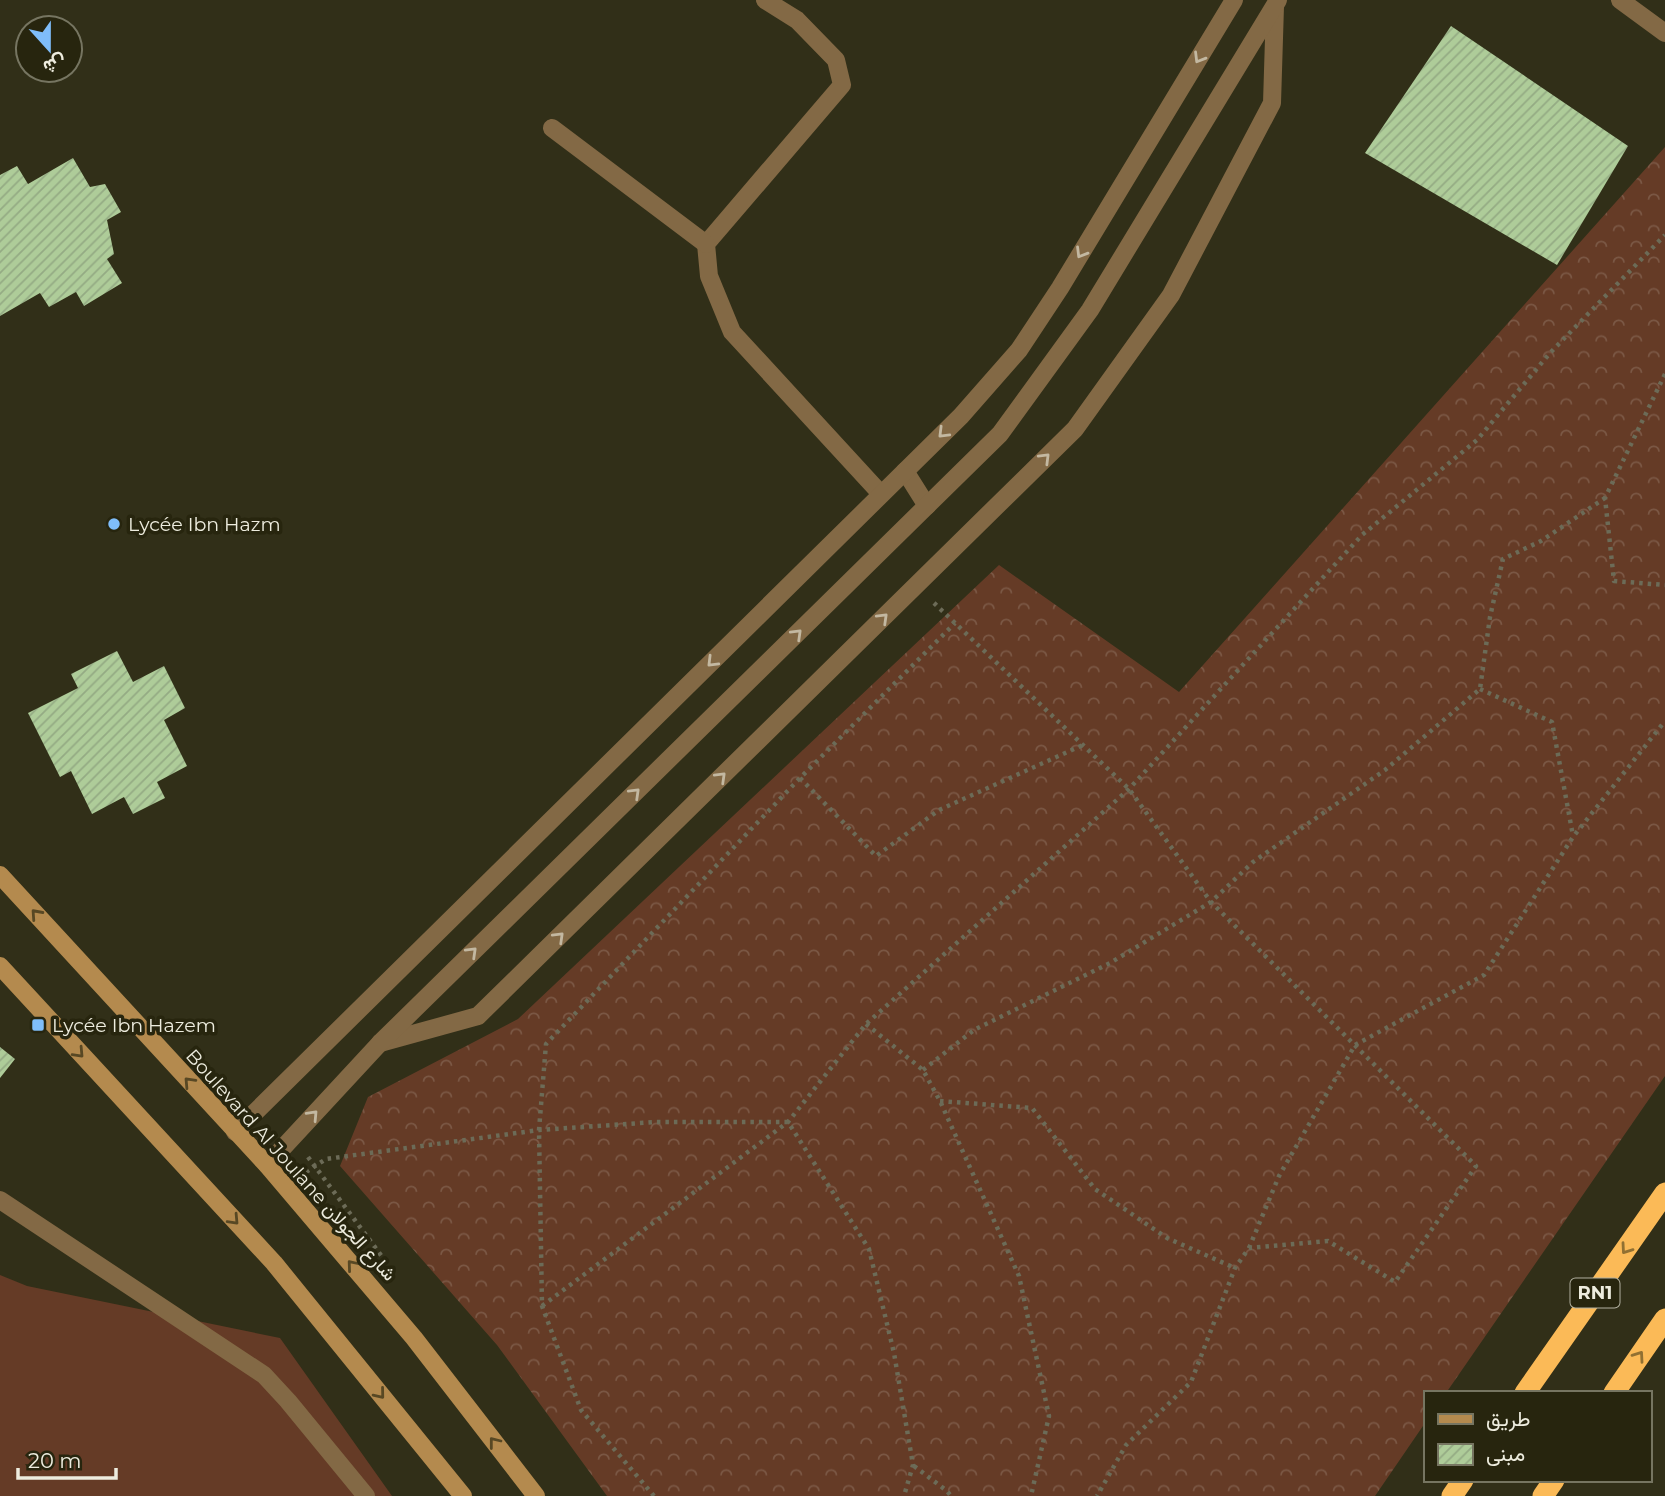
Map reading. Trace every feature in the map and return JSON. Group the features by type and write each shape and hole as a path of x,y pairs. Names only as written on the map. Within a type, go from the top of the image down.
{"highway":[{"name":"RN1","path":"1526,1391 1665,1193"},
{"path":"1615,1391 1665,1319"}],"main road":[{"name":"Boulevard Al Joulane شارع الجولان","path":"0,875 286,1187 414,1338 536,1496"},
{"path":"0,967 274,1263 463,1496"}],"street":[{"path":"765,0 797,20 836,60 842,85 706,244 709,275 732,332 881,494"},
{"path":"235,1132 961,416 1019,350 1060,288 1234,0"},
{"path":"1620,0 1665,33"},
{"path":"267,1165 380,1043 1000,434 1090,310 1277,3"},
{"path":"380,1043 478,1016 1075,429 1171,295 1272,103 1277,3"},
{"path":"552,128 706,244"},
{"path":"905,471 927,506"},
{"path":"0,1200 264,1375 366,1496"}],"path":[{"path":"542,1306 788,1122 866,1024 1129,789 1362,535 1477,440 1550,353 1665,235"},
{"path":"923,1070 974,1030 1110,963 1211,902 1253,862 1385,770 1480,689 1489,617 1503,559 1541,541 1605,498 1665,374"},
{"path":"1605,498 1614,581 1665,585"},
{"path":"916,586 1129,789 1211,902 1476,1166 1395,1282 1328,1241 1249,1248"},
{"path":"654,1496 581,1410 542,1306 538,1130 546,1044 800,778 955,623"},
{"path":"1480,689 1552,722 1573,837"},
{"path":"1097,1496 1126,1445 1191,1382 1235,1268 1249,1248 1279,1176 1355,1045 1484,975 1573,837 1665,721"},
{"path":"800,778 876,856 939,810 1083,745"},
{"path":"866,1024 923,1070 940,1101 1019,1276 1049,1416 1031,1496"},
{"path":"940,1101 1032,1108 1095,1189 1167,1238 1235,1268"},
{"path":"286,1187 326,1160 538,1130 656,1122 788,1122"},
{"path":"788,1122 869,1249 894,1353 914,1465 904,1496"},
{"path":"914,1465 951,1496"}],"green space":[{"path":"1665,147 1665,1076 1447,1391 1424,1391 1424,1424 1375,1496 607,1496 497,1345 340,1166 368,1097 518,1019 999,565 1179,692"},
{"path":"0,1275 27,1286 280,1338 392,1496 0,1496"}],"building":[{"path":"1451,26 1628,146 1557,265 1365,153"},
{"path":"73,158 90,187 105,184 121,212 107,220 114,254 107,259 122,283 84,306 76,292 49,307 40,293 0,316 0,175 17,166 28,184"},
{"path":"117,651 133,682 164,666 185,708 164,720 187,766 157,782 165,798 133,814 124,797 92,814 71,771 60,777 28,713 78,688 71,674"},
{"path":"0,1047 15,1059 0,1078"}],"place":[{"name":"Lycée Ibn Hazm","path":"114,524"},
{"name":"Lycée Ibn Hazem","path":"38,1025"}]}
